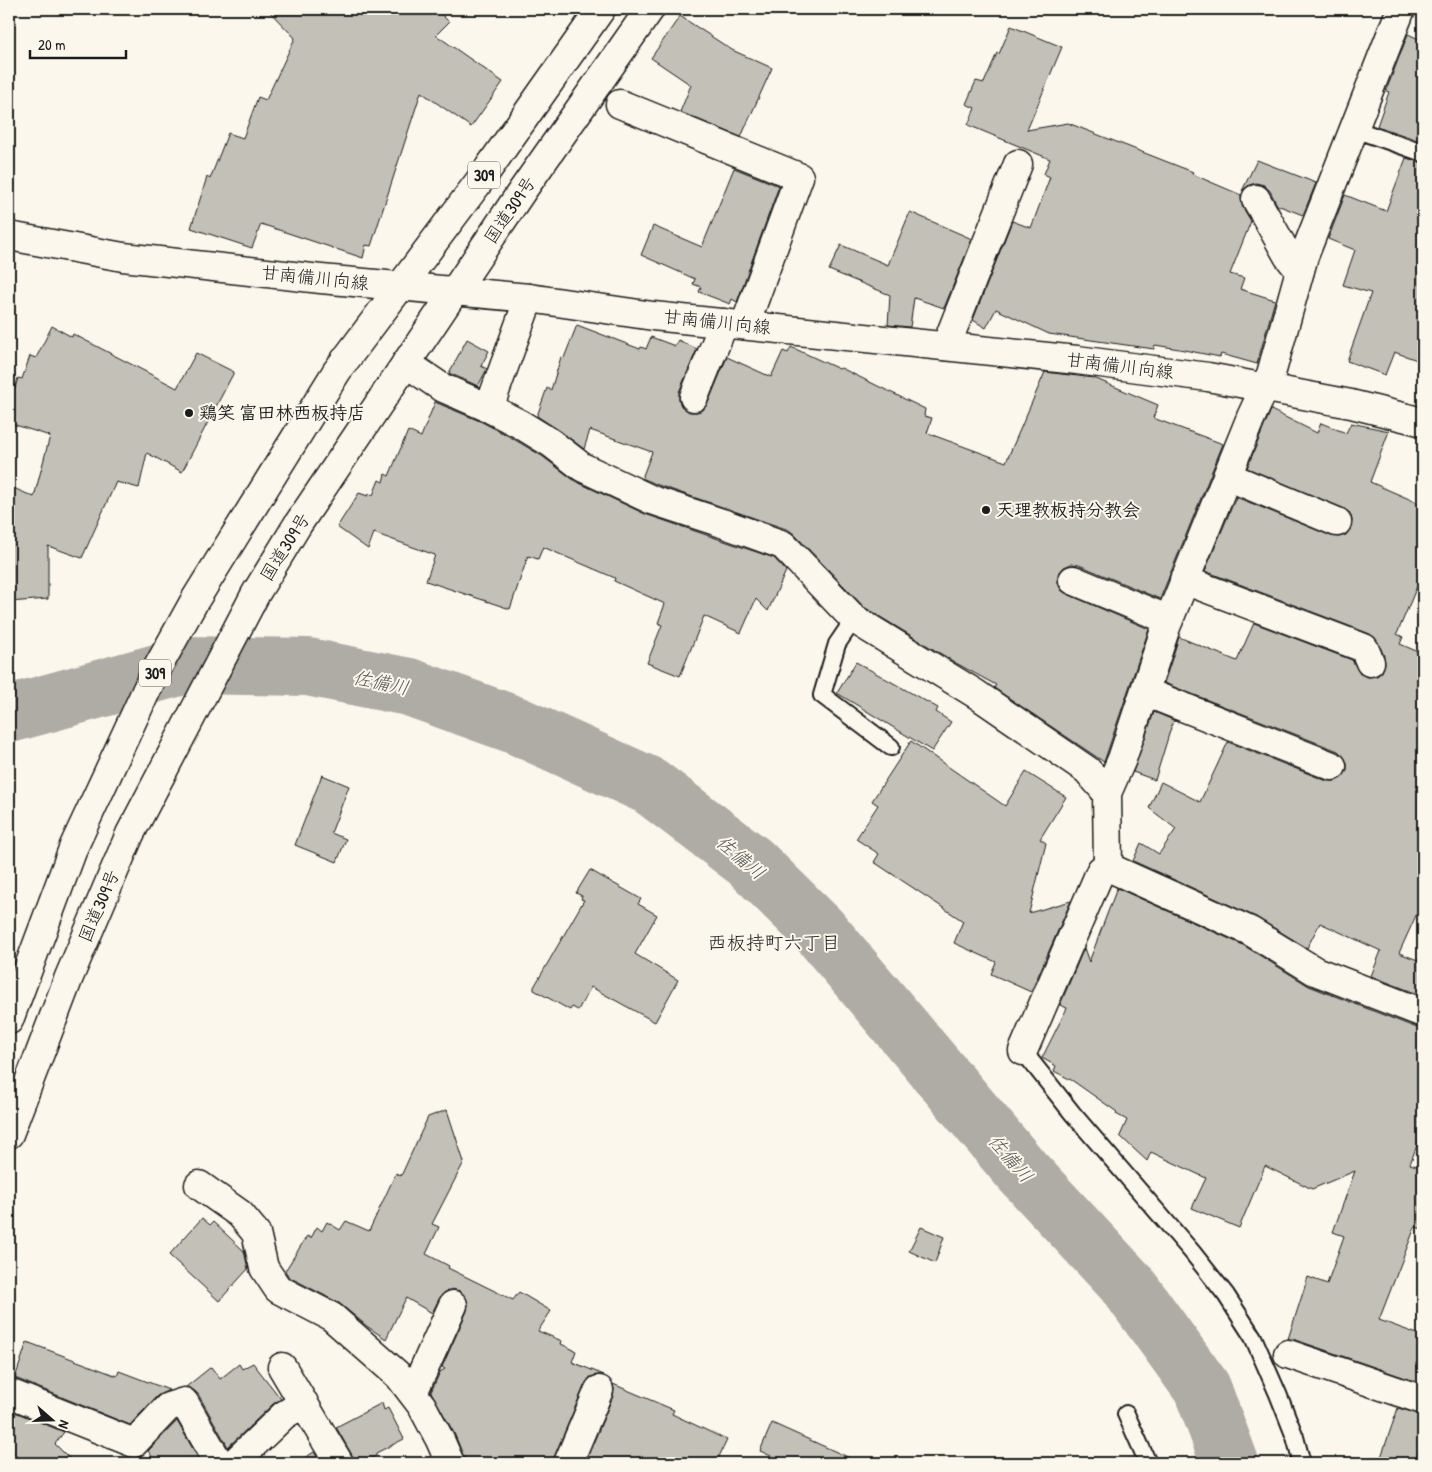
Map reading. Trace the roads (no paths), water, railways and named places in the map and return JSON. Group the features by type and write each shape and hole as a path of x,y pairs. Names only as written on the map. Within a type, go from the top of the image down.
{"main road":[{"name":"309","path":"9,1020 74,846 154,674 195,600 337,371 481,180 601,9"},
{"name":"国道309号","path":"9,1134 69,976 130,834 256,593 298,524 522,191 650,9"},
{"path":"1108,867 1107,793 1122,759 1168,620 1251,417 1271,374 1300,271 1400,9"},
{"path":"620,104 799,177 735,324 694,397"},
{"path":"946,346 1018,164"},
{"path":"1256,199 1288,256 1300,271"},
{"name":"甘南備川向線","path":"9,236 123,257 400,287 529,298 653,316 1077,360 1208,377 1351,404 1423,422"},
{"path":"489,408 529,298"},
{"path":"406,364 441,386 520,424 551,443 582,467 652,500 722,522 783,546 854,619 976,694 1087,770 1107,793"},
{"path":"1227,476 1337,522"},
{"path":"1073,580 1168,620"},
{"path":"1184,580 1364,648 1370,662"},
{"path":"1145,692 1332,766"},
{"path":"1023,1051 1101,870 1108,867 1250,931 1315,971 1423,1013"},
{"path":"199,1185 240,1214 256,1233 264,1268 278,1289 332,1317 399,1376 427,1414 450,1463"},
{"path":"413,1393 453,1305"},
{"path":"1288,1354 1423,1400"},
{"path":"282,1366 340,1463"},
{"path":"568,1463 599,1390"},
{"path":"9,1393 134,1443 168,1407 184,1402 219,1463"},
{"path":"234,1463 284,1415 304,1403"}],"lane":[{"path":"1354,129 1423,153"},
{"path":"854,619 838,644 822,695 891,747"},
{"path":"1023,1051 1073,1114 1192,1252 1226,1295 1253,1337 1288,1420 1302,1463"},
{"path":"1126,1414 1148,1463"}],"waterway":[{"name":"佐備川","path":"9,714 186,665 308,667 409,687 515,725 650,786 750,862 820,931 1022,1171 1127,1284 1202,1388 1230,1463"}],"place":[{"name":"鶏笑 富田林西板持店","path":"189,413"},
{"name":"天理教板持分教会","path":"986,510"}],"district":[{"name":"西板持町六丁目","path":"774,942"}]}
